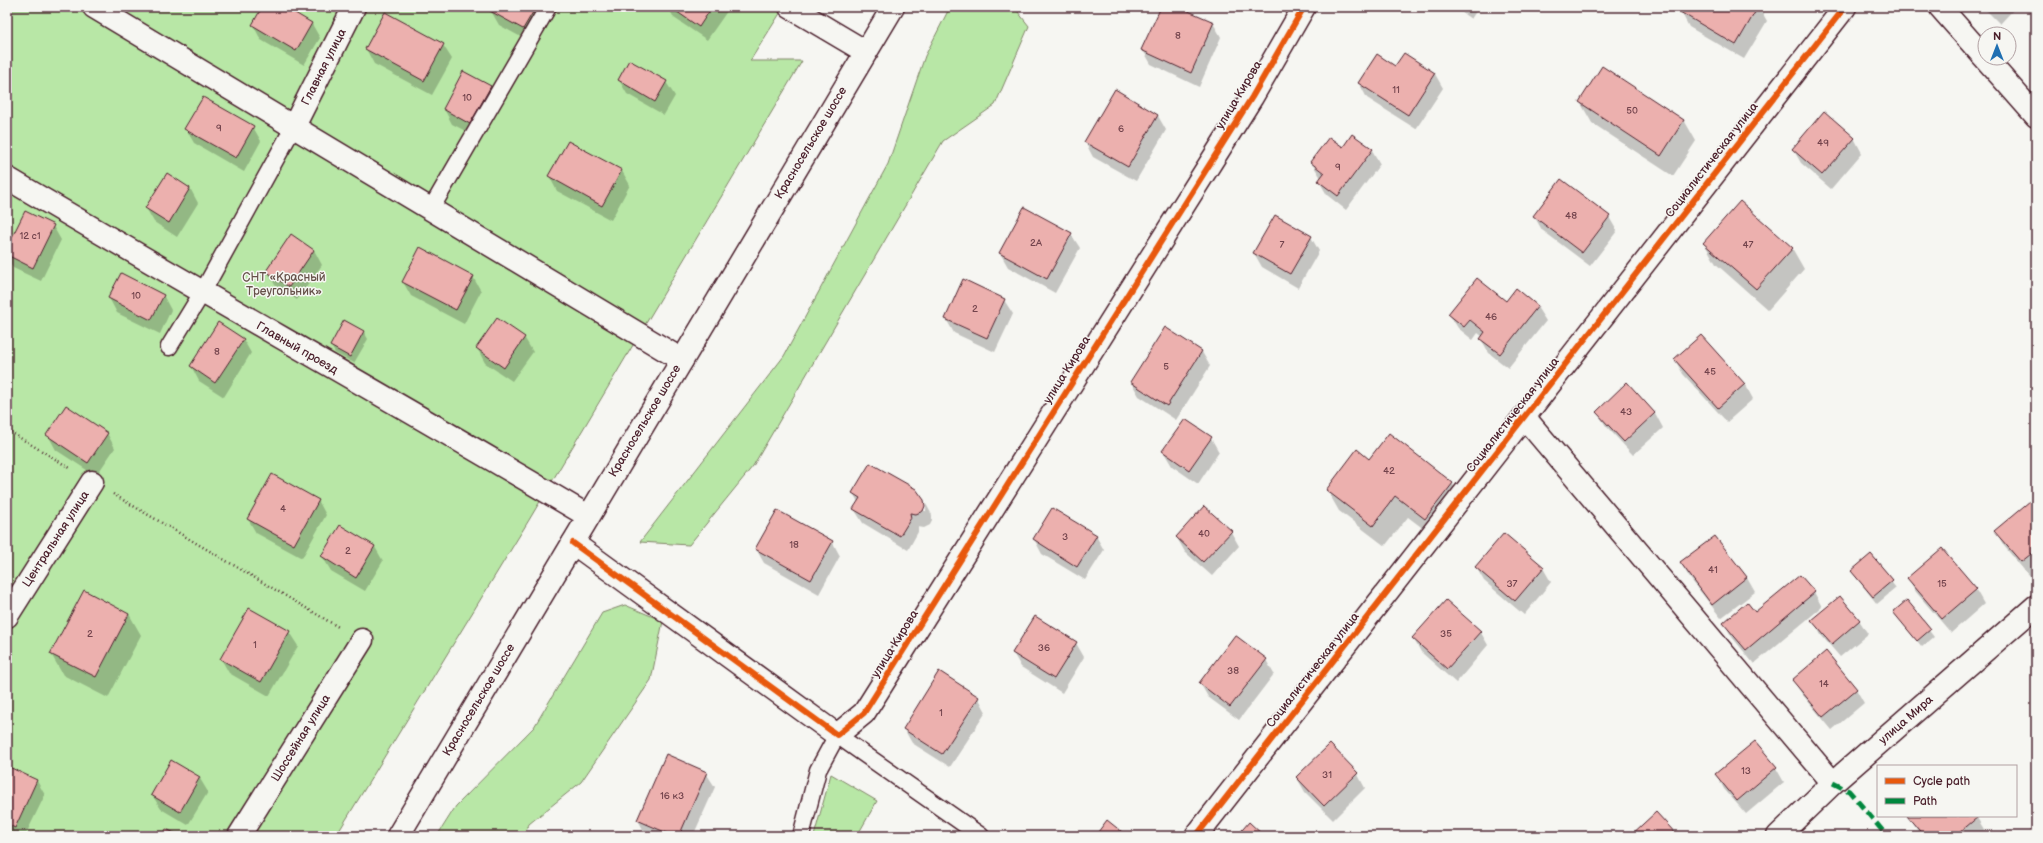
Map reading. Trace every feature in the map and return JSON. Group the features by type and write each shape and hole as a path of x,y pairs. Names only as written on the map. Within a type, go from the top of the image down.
{"main road":[{"path":"94,7 682,360"},
{"name":"Главная улица","path":"294,126 354,7"},
{"path":"790,7 866,52"},
{"name":"Красносельское шоссе","path":"398,836 892,7"},
{"name":"улица Кирова","path":"837,735 864,713 1252,97 1304,7"},
{"name":"Социалистическая улица","path":"1196,836 1525,418 1845,7"},
{"path":"1940,7 2036,116"},
{"name":"Главный проезд","path":"7,178 202,293 477,450 588,516"},
{"path":"1525,418 1833,783"},
{"name":"Центральная улица","path":"7,616 92,482"},
{"path":"573,543 837,735"},
{"name":"улица Мира","path":"1778,836 1833,783 2036,606"},
{"name":"Шоссейная улица","path":"239,836 362,640"}],"lane":[{"path":"431,209 548,7"},
{"path":"169,347 202,293 294,126"},
{"path":"801,836 818,770 837,735 981,836"}],"path":[{"path":"7,430 92,482 362,640"}],"green space":[{"name":"СНТ «Красный Треугольник»","path":"7,7 784,7 750,61 802,61 529,520 336,836 7,836"},
{"path":"950,7 1014,7 1029,26 995,105 943,141 753,466 689,545 640,542 784,356 888,164 925,56"},
{"path":"625,605 663,621 651,680 581,782 529,824 523,836 437,836 456,806 534,727 602,613"},
{"path":"831,774 877,801 857,836 814,836"}],"building":[{"path":"262,7 285,7 312,23 296,51 252,25"},
{"path":"492,7 536,7 523,29 490,11"},
{"path":"670,7 712,7 699,27"},
{"path":"1161,7 1179,7 1214,22 1191,73 1141,50"},
{"path":"1683,7 1758,7 1736,45 1680,12"},
{"path":"385,12 444,44 424,81 365,49"},
{"path":"1404,53 1435,73 1408,115 1358,83 1377,54 1395,66"},
{"path":"629,60 667,81 655,102 618,80"},
{"path":"1602,66 1684,120 1661,156 1579,102"},
{"path":"463,71 491,86 470,124 443,109"},
{"path":"1115,89 1158,115 1128,167 1084,142"},
{"path":"203,97 254,126 236,158 184,129"},
{"path":"1824,111 1855,138 1822,175 1792,149"},
{"path":"1352,134 1373,149 1338,196 1318,181 1324,173 1310,162 1329,137 1343,147"},
{"path":"568,141 622,170 602,206 548,176"},
{"path":"167,173 190,188 169,223 145,208"},
{"path":"1561,179 1610,216 1582,253 1533,216"},
{"path":"1740,201 1793,248 1756,289 1703,243"},
{"path":"1024,207 1072,233 1047,279 999,253"},
{"path":"25,211 54,225 33,268 7,255 7,247"},
{"path":"1275,215 1312,236 1290,274 1253,253"},
{"path":"291,234 314,250 289,287 266,271"},
{"path":"420,247 474,276 456,310 402,282"},
{"path":"121,273 164,295 151,320 108,298"},
{"path":"1477,278 1506,301 1516,288 1538,306 1500,354 1480,339 1485,332 1470,320 1464,327 1448,314"},
{"path":"963,279 1005,299 987,338 945,319"},
{"path":"497,318 525,337 504,368 476,348"},
{"path":"344,320 364,331 350,357 330,346"},
{"path":"218,322 244,339 215,383 190,366"},
{"path":"1165,327 1202,351 1167,406 1130,382"},
{"path":"1701,335 1745,384 1718,408 1674,359"},
{"path":"1627,382 1655,413 1624,442 1596,412"},
{"path":"66,405 108,433 88,463 46,435"},
{"path":"1185,419 1212,437 1189,470 1162,451"},
{"path":"1389,433 1453,483 1425,519 1395,496 1373,526 1326,490 1357,449 1369,459"},
{"path":"870,463 916,489 924,500 925,506 923,511 916,514 910,513 911,518 900,536 853,509 860,498 852,493"},
{"path":"272,474 319,500 294,545 247,519"},
{"path":"2036,496 2036,550 2021,562 1994,531"},
{"path":"1204,506 1232,531 1203,562 1176,537"},
{"path":"1052,508 1097,535 1077,567 1033,539"},
{"path":"777,510 833,541 811,580 755,549"},
{"path":"340,525 375,546 356,578 321,556"},
{"path":"1504,533 1544,567 1515,601 1475,567"},
{"path":"1715,536 1747,577 1712,605 1680,562"},
{"path":"1942,548 1977,589 1942,619 1907,578"},
{"path":"1871,554 1893,580 1873,597 1851,571"},
{"path":"1800,575 1815,592 1746,650 1723,623 1747,602 1755,612"},
{"path":"84,590 129,614 96,677 50,654"},
{"path":"1840,596 1860,620 1832,644 1811,620"},
{"path":"1446,600 1481,631 1447,669 1412,638"},
{"path":"1907,600 1931,629 1917,641 1893,612"},
{"path":"249,608 290,631 261,682 220,659"},
{"path":"1035,616 1077,642 1054,679 1012,653"},
{"path":"1235,635 1267,659 1230,707 1199,683"},
{"path":"1826,651 1857,689 1823,717 1792,680"},
{"path":"939,671 979,697 942,754 903,729"},
{"path":"1755,741 1777,767 1737,801 1715,774"},
{"path":"1330,744 1358,773 1324,806 1296,777"},
{"path":"666,754 707,772 679,836 674,836 637,820"},
{"path":"171,760 200,777 180,812 151,795"},
{"path":"7,766 37,780 15,828 7,824"},
{"path":"1656,812 1678,836 1630,836"},
{"path":"1908,817 1978,817 1955,836 1924,836"},
{"path":"1107,820 1127,836 1095,836"},
{"path":"1249,822 1264,836 1237,836"},
{"path":"166,829 181,836 162,836"}],"marked path":[{"path":"1833,783 1849,791 1887,836"}],"cycle path":[{"path":"573,543 837,735 864,713 1252,97 1304,7"},
{"path":"1196,836 1845,7"}]}
